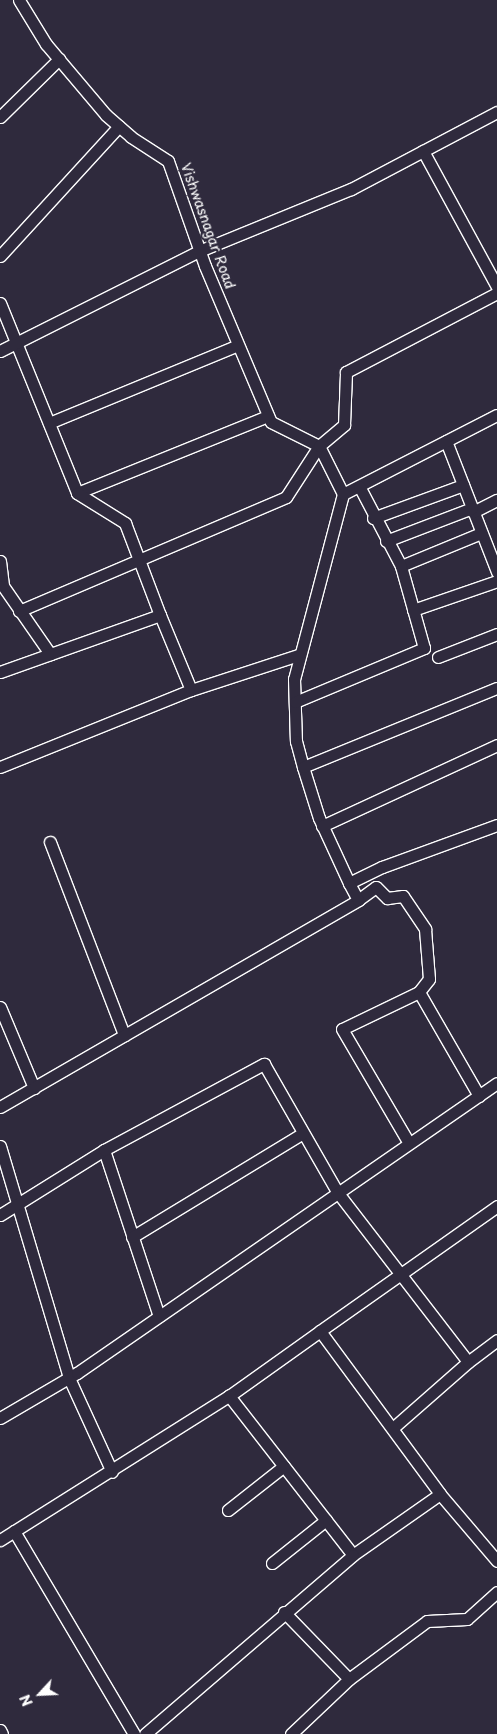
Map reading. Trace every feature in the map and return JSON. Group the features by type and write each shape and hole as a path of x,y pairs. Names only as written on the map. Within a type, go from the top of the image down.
{"street":[{"name":"Vishwasnagar Road","path":"19,0 59,59 119,126 168,161 199,251 270,419"},
{"path":"1,113 59,59"},
{"path":"0,351 199,251 351,189 497,112"},
{"path":"0,256 119,126"},
{"path":"423,151 497,287"},
{"path":"19,611 140,561 286,497 319,446 344,425 346,372 497,292"},
{"path":"0,303 77,493 126,523 160,615 191,690"},
{"path":"48,423 238,345"},
{"path":"343,494 497,415"},
{"path":"77,493 270,419 319,446 343,494 298,655 294,679 296,741 322,826 358,900"},
{"path":"446,442 472,510 494,558 497,572"},
{"path":"374,518 463,485"},
{"path":"295,702 424,648 401,566 386,541 359,486"},
{"path":"386,541 497,500"},
{"path":"401,566 482,533"},
{"path":"0,561 3,586 50,654"},
{"path":"413,610 497,581"},
{"path":"0,672 160,615"},
{"path":"438,657 497,634"},
{"path":"0,768 191,690 298,655"},
{"path":"303,767 497,688"},
{"path":"322,826 497,745"},
{"path":"349,883 382,867 497,825"},
{"path":"50,842 124,1036"},
{"path":"0,1107 358,900 376,887 387,898 403,896 425,929 429,951 430,979 419,992 342,1029 410,1143"},
{"path":"419,992 479,1096"},
{"path":"0,1007 34,1088"},
{"path":"0,1215 104,1150 264,1064 338,1193 468,1362"},
{"path":"0,1418 69,1378 497,1083"},
{"path":"132,1237 303,1133"},
{"path":"0,1146 19,1202 69,1378 112,1472"},
{"path":"104,1150 158,1316"},
{"path":"0,1540 112,1472 228,1396 497,1206"},
{"path":"320,1331 394,1427 440,1494 497,1561"},
{"path":"394,1427 468,1362 497,1340"},
{"path":"228,1396 353,1554"},
{"path":"228,1510 284,1466"},
{"path":"145,1734 353,1554 440,1494"},
{"path":"272,1563 326,1520"},
{"path":"14,1531 134,1734"},
{"path":"291,1734 349,1679 427,1621 467,1619 497,1592"},
{"path":"284,1612 349,1679"},
{"path":"0,1730 2,1734"}]}
